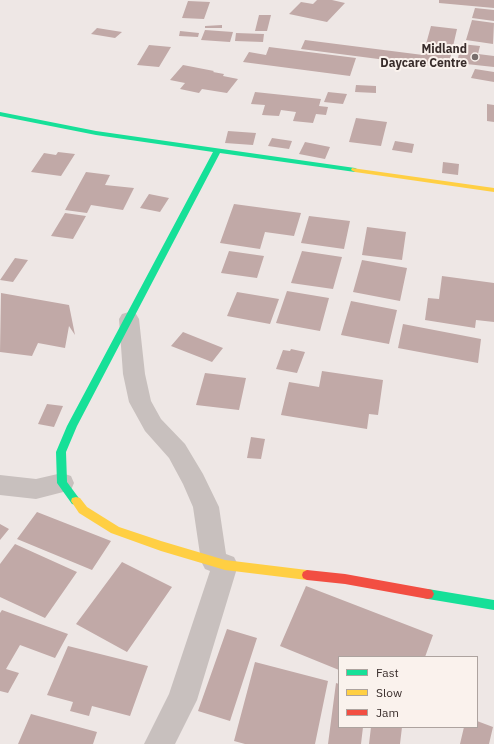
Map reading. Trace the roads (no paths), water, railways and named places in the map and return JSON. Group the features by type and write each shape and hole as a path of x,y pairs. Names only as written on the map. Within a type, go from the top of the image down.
{"street":[{"path":"0,114 96,133 494,190"},
{"path":"217,151 72,426 61,452 62,483 83,510 115,530 161,546 220,563 345,579 494,605"},
{"path":"129,319 134,374 140,402 153,425 177,451 194,481 206,507 220,563 182,700 159,744"},
{"path":"0,486 36,489 62,483"}],"place":[{"name":"Midland Daycare Centre","path":"475,57"}]}
